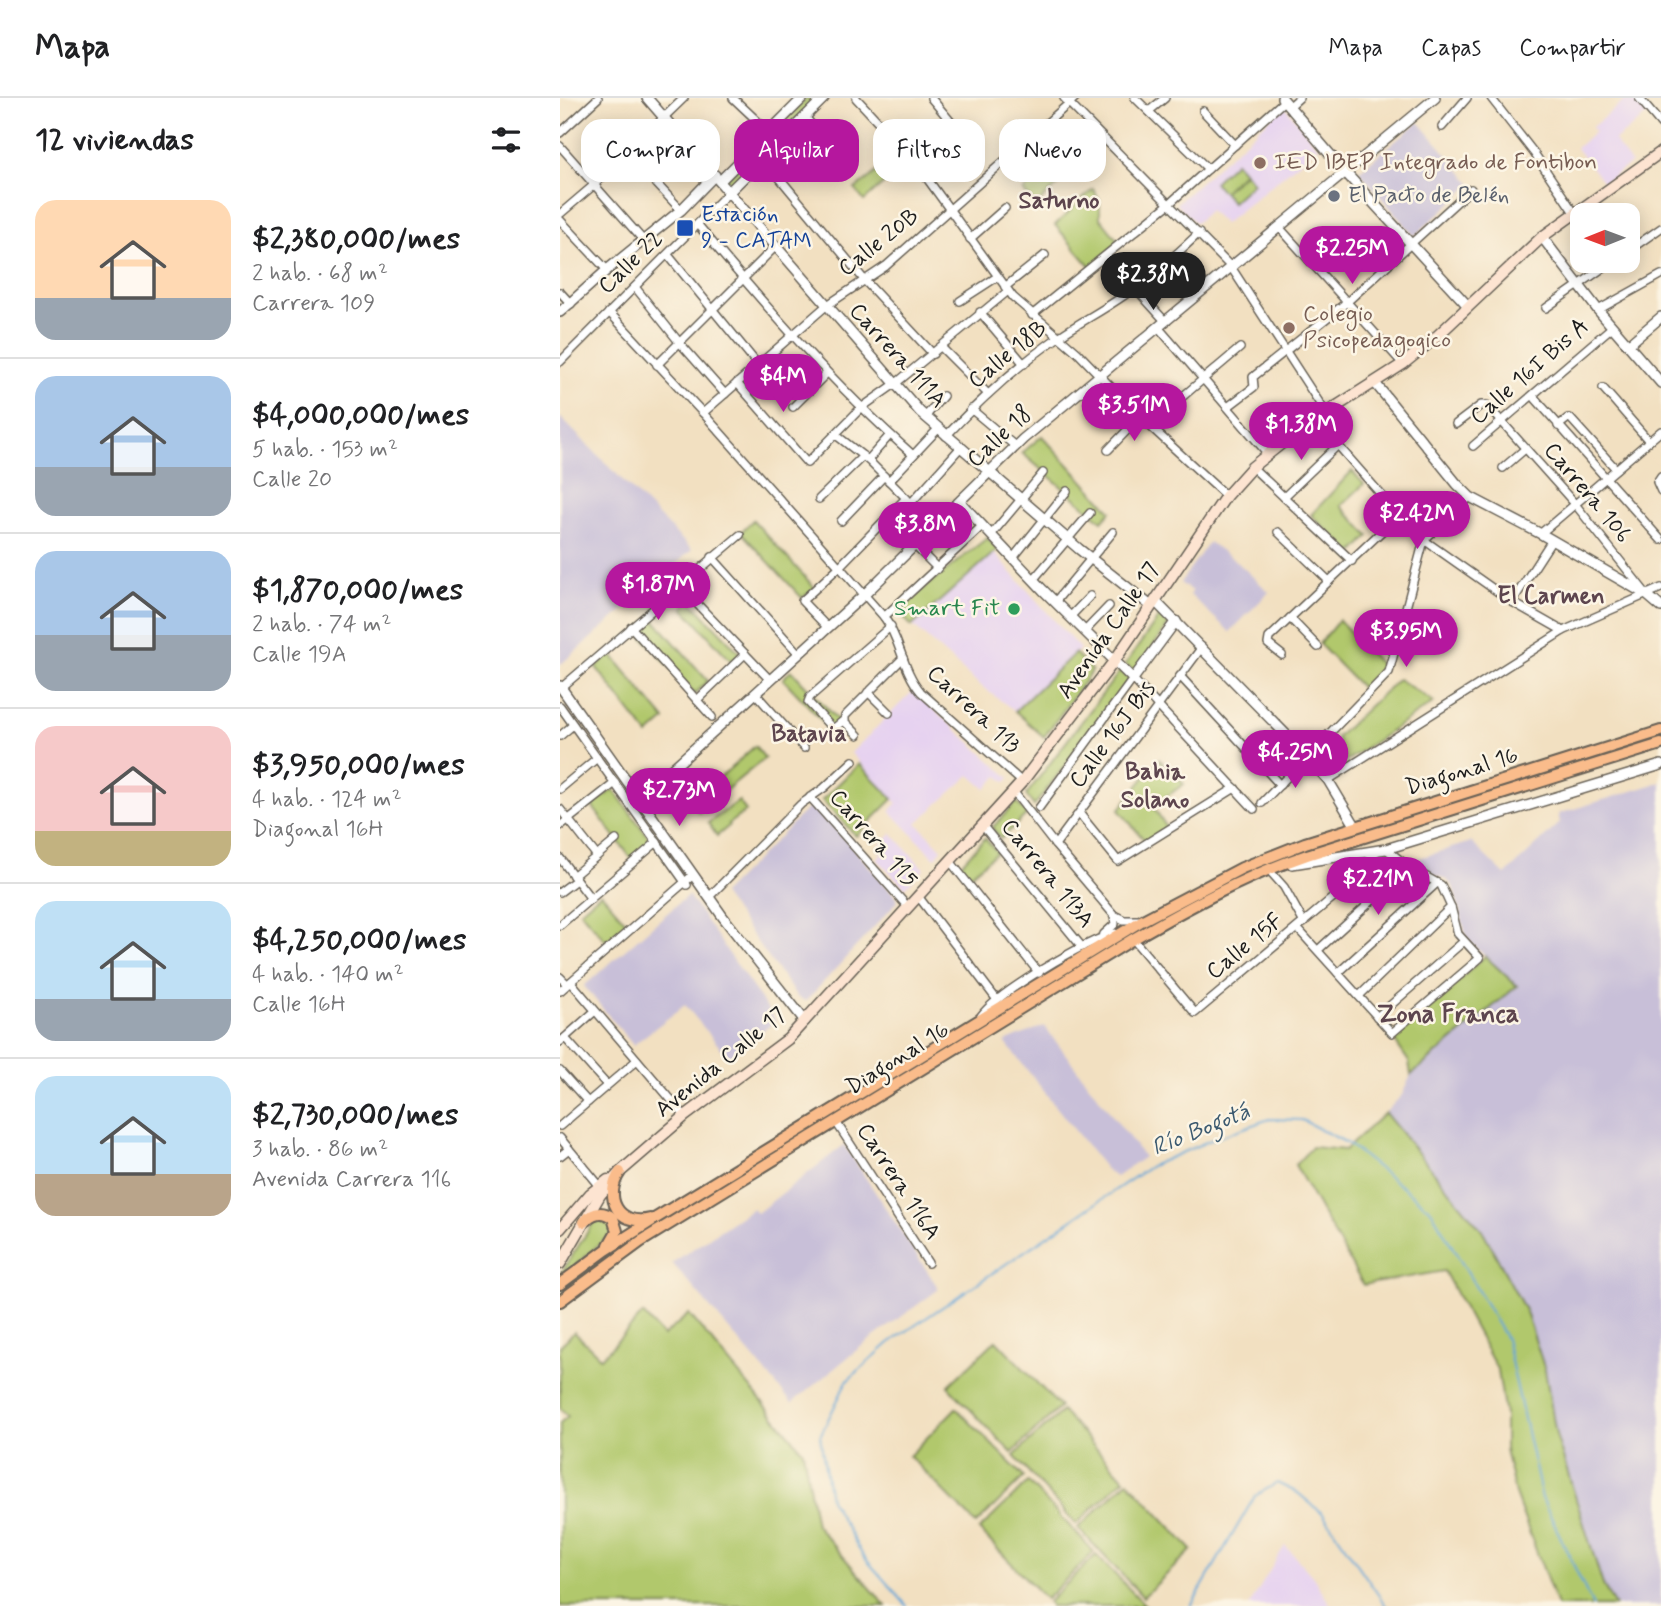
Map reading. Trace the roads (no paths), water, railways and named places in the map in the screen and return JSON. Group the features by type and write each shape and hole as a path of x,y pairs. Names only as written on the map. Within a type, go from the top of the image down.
{"main road":[{"name":"Avenida Calle 17","path":"1590,203 1661,152"},
{"name":"Avenida Calle 17","path":"560,1264 600,1195 620,1172 685,1116 782,1044 1022,782 1115,660 1226,496 1252,467 1315,419 1375,383 1434,340 1542,237 1570,217"},
{"name":"Diagonal 16","path":"560,1301 640,1242 836,1122 1130,935 1143,920 1255,862 1356,827 1661,732"},
{"name":"Diagonal 16","path":"560,1284 656,1218 979,1020 1130,935 1268,869 1661,744"},
{"name":"Avenida Calle 17","path":"560,1228 599,1185 620,1172"},
{"path":"620,1172 612,1192 616,1207 621,1213 635,1220 656,1218"},
{"path":"572,1213 579,1214 584,1222 594,1214 607,1214 613,1218 617,1231 606,1250"}],"street":[{"path":"560,133 598,98"},
{"name":"Carrera 111A","path":"647,98 664,117"},
{"path":"664,117 684,98"},
{"path":"733,98 755,119"},
{"path":"782,119 803,98"},
{"path":"805,117 824,98"},
{"path":"856,98 913,159 1006,289 1032,315 1060,336 1140,417 1226,496"},
{"path":"931,98 949,119"},
{"path":"1135,98 1208,169"},
{"path":"1149,111 1165,98"},
{"path":"1032,315 1107,257 1285,102 1299,98"},
{"name":"Calle 18","path":"641,797 865,594 1015,446 1435,98"},
{"path":"1441,127 1467,98"},
{"path":"1491,98 1534,153 1570,207"},
{"path":"1639,98 1661,124"},
{"path":"1069,100 1231,267 1326,412"},
{"name":"Calle 20B","path":"1051,119 1069,100"},
{"path":"1285,102 1468,306"},
{"path":"1203,111 1236,145"},
{"path":"560,146 643,240"},
{"path":"720,175 734,163"},
{"name":"Calle 20B","path":"703,413 826,306 866,282 999,167"},
{"path":"560,214 597,182"},
{"path":"655,182 681,210"},
{"path":"560,313 712,182"},
{"name":"Carrera 111A","path":"720,182 925,417 1067,540 1176,621 1308,757 1328,780 1356,827"},
{"path":"729,192 739,182"},
{"path":"783,182 866,282 933,354"},
{"path":"1229,406 1254,387 1252,379 1348,302 1471,189"},
{"name":"Calle 22","path":"560,362 729,192"},
{"path":"970,239 1005,208"},
{"path":"560,220 607,270"},
{"path":"698,225 792,336 862,408 914,455"},
{"path":"1279,227 1403,364"},
{"path":"1640,243 1661,228"},
{"name":"Calle 18B","path":"946,436 971,409 1024,364 1060,336 1136,288 1199,233"},
{"path":"1542,237 1598,310 1661,383"},
{"path":"657,365 775,247"},
{"path":"668,255 758,365"},
{"path":"737,383 807,463 862,408 933,354 1045,255"},
{"path":"1107,257 1136,288 1204,378 1268,453"},
{"path":"1546,308 1596,273"},
{"name":"Calle 16I Bis A","path":"1598,310 1661,275"},
{"path":"960,301 997,277"},
{"path":"635,287 725,394"},
{"path":"560,292 571,304"},
{"name":"Carrera 113","path":"609,312 703,413 884,617 899,643 910,678 921,692 1022,782"},
{"path":"980,312 1024,364"},
{"path":"1628,345 1661,317"},
{"name":"Calle 16I Bis A","path":"1473,446 1612,327"},
{"path":"941,347 988,394"},
{"path":"1149,425 1240,348"},
{"path":"793,407 827,373"},
{"path":"1375,383 1469,497 1552,540 1647,595"},
{"path":"1603,388 1649,441"},
{"path":"925,417 943,396"},
{"path":"1533,396 1661,540"},
{"name":"Carrera 106","path":"1456,424 1484,404 1575,504 1647,595 1661,607"},
{"path":"971,409 1015,446"},
{"path":"1108,450 1140,417"},
{"path":"1559,426 1569,417 1616,469"},
{"path":"1315,419 1336,446 1424,540 1512,602 1563,631"},
{"path":"841,522 914,455 938,429"},
{"path":"1540,534 1661,431"},
{"path":"836,435 887,478 935,527"},
{"path":"819,499 890,435"},
{"path":"1284,497 1336,446"},
{"path":"828,628 802,601 960,448"},
{"path":"1503,468 1525,449"},
{"path":"1252,467 1352,561"},
{"path":"991,535 1044,473"},
{"path":"1659,479 1661,491"},
{"path":"1013,558 1067,491"},
{"path":"1262,803 1389,672 1424,540 1469,497"},
{"path":"960,502 1033,580 1115,660 1255,809"},
{"path":"1033,580 1090,513"},
{"path":"1282,655 1267,641 1399,515"},
{"path":"884,617 982,526"},
{"path":"1055,602 1114,532"},
{"path":"1278,532 1329,581"},
{"path":"740,535 561,687 709,897 805,1021"},
{"path":"1512,602 1552,540"},
{"path":"915,547 938,569"},
{"path":"712,557 799,654"},
{"path":"679,585 770,680"},
{"path":"1328,780 1563,631 1661,588"},
{"path":"1070,617 1090,596"},
{"path":"1085,631 1110,607"},
{"path":"1290,618 1318,647"},
{"name":"Calle 16J Bis","path":"1039,808 1176,621"},
{"path":"891,626 810,697 808,702 832,729 844,720 903,658"},
{"path":"631,627 712,717"},
{"name":"Calle 16J Bis","path":"1055,845 1202,647"},
{"path":"697,699 745,654"},
{"path":"1180,676 1280,785"},
{"path":"868,692 889,713"},
{"path":"755,693 804,748"},
{"path":"560,706 686,883"},
{"path":"844,720 858,735"},
{"path":"560,736 573,725"},
{"path":"560,789 597,758"},
{"path":"709,897 801,804 853,761"},
{"name":"Diagonal 16","path":"1268,869 1382,850 1661,765"},
{"path":"560,826 615,783"},
{"path":"1079,813 1118,861 1235,788"},
{"name":"Carrera 113","path":"1013,791 1114,915"},
{"name":"Carrera 115","path":"810,797 908,907"},
{"path":"560,809 597,856"},
{"name":"Carrera 113A","path":"982,825 1082,947"},
{"path":"560,892 616,840"},
{"path":"560,925 657,842"},
{"path":"1268,869 1284,887 1301,926 1318,950 1392,1033 1480,958 1458,934 1444,889 1382,850"},
{"name":"Calle 15F","path":"1130,935 1195,1013 1301,926 1348,885 1382,850"},
{"path":"560,858 590,899"},
{"path":"950,861 1039,973"},
{"path":"1318,950 1409,867"},
{"path":"560,991 695,877"},
{"path":"1338,972 1437,883"},
{"name":"Carrera 115","path":"918,896 997,1000"},
{"path":"1359,996 1451,907"},
{"path":"1096,939 1112,928 1114,915 1124,919 1143,920"},
{"name":"Diagonal 16","path":"979,1020 997,1000 1096,939 1130,935"},
{"path":"1377,1017 1463,942"},
{"path":"560,977 595,1011 685,1116"},
{"path":"595,1011 562,1040 607,1085"},
{"path":"560,1125 637,1060"},
{"path":"560,1071 588,1102"},
{"name":"Carrera 116A","path":"836,1122 928,1263"},
{"path":"560,1138 599,1185"},
{"path":"560,1156 569,1149"}],"waterway":[{"name":"Río Bogotá","path":"907,1606 863,1556 830,1499 820,1436 847,1381 889,1343 1151,1166 1269,1119 1302,1120 1347,1143 1431,1210 1506,1339 1542,1498 1593,1606"},
{"name":"Río Bogotá","path":"1191,1606 1255,1496 1277,1483 1298,1493 1323,1514 1386,1606"}],"place":[{"name":"IED IBEP Integrado de Fontibon","path":"1260,163"},
{"name":"El Pacto de Belén","path":"1334,196"},
{"name":"Estación 9 - CATAM","path":"685,228"},
{"name":"Colegio Psicopedagogico","path":"1289,328"},
{"name":"Smart Fit","path":"1014,609"}],"district":[{"name":"Saturno","path":"1059,201"},
{"name":"El Carmen","path":"1551,596"},
{"name":"Batavia","path":"809,734"},
{"name":"Bahia Solano","path":"1155,786"},
{"name":"Zona Franca","path":"1448,1015"}]}
